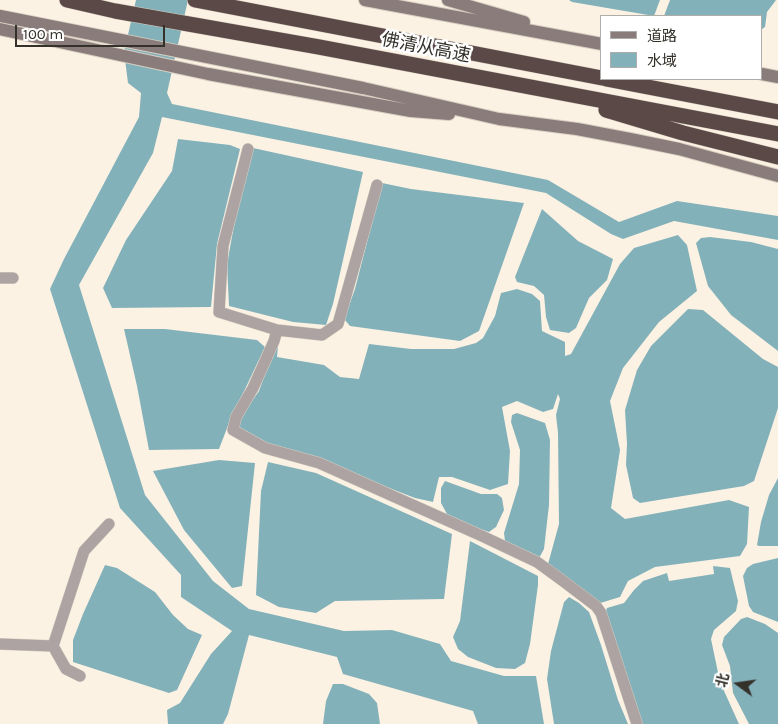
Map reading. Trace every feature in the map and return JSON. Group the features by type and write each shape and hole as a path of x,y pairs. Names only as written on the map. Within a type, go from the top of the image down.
{"highway":[{"name":"佛清从高速","path":"67,0 115,11 778,134"},
{"name":"佛清从高速","path":"195,0 600,78"},
{"path":"611,80 778,112"},
{"path":"525,86 683,133 778,156"}],"main road":[{"path":"365,0 600,44"},
{"path":"448,0 586,41"},
{"path":"0,16 363,88 499,119"},
{"path":"0,29 208,74 411,111 499,119 577,129 679,149 778,176"},
{"path":"763,74 778,77"}],"street":[{"path":"248,149 223,246 219,312 277,330 322,335 338,324 376,185"},
{"path":"0,278 12,278"},
{"path":"277,330 254,388 236,417 233,430 265,448 318,463 464,527 537,562 596,606 601,613 637,724"},
{"path":"80,676 66,669 53,646 84,551 109,524"},
{"path":"0,644 53,646"}],"water":[{"path":"136,0 188,0 167,93 172,104 548,180 619,222 677,201 778,216 778,240 674,221 623,239 611,234 546,193 162,117 153,153 79,285 145,495 213,581 249,609 344,631 392,630 440,644 451,661 504,676 536,676 544,724 478,724 473,711 343,674 337,657 249,635 228,714 223,724 168,724 167,710 180,703 211,654 232,631 181,597 181,575 120,508 50,289 139,117 141,93 128,83 124,52"},
{"path":"569,0 660,0 654,15"},
{"path":"670,0 776,0 767,12 765,27 763,28 763,15 664,15"},
{"path":"178,139 230,145 240,149 217,244 211,307 112,308 103,288 126,240 172,171"},
{"path":"253,148 363,172 333,304 326,325 293,322 229,306 227,264 237,209"},
{"path":"382,183 411,189 524,203 479,331 460,341 350,326 344,319 355,289"},
{"path":"542,209 578,241 613,259 607,280 589,298 576,328 569,333 550,330 546,317 544,295 534,286 517,282 515,277"},
{"path":"678,235 687,245 697,291 659,322 623,368 610,401 620,450 611,508 625,519 729,500 749,507 747,544 740,556 655,567 628,581 620,597 597,604 548,564 559,524 558,433 556,415 560,399 558,394 553,409 543,412 517,401 502,407 510,451 508,484 490,490 452,477 439,477 433,502 415,498 314,459 260,443 239,430 239,419 259,391 273,351 278,346 277,357 324,365 340,377 359,379 369,344 411,349 454,349 476,343 483,338 495,316 501,293 517,289 532,294 540,301 542,331 565,342 565,356 571,354 620,264 634,248"},
{"path":"710,237 751,242 778,249 778,351 731,315 708,286 696,243 701,238"},
{"path":"688,309 703,310 763,359 778,367 778,408 754,481 744,486 640,503 633,498 626,465 625,410 637,370 651,346"},
{"path":"124,329 165,329 257,340 265,347 229,423 219,449 149,450"},
{"path":"517,413 545,423 550,440 549,505 544,549 538,560 505,541 504,533 519,484 520,450 511,422 512,415"},
{"path":"219,460 255,463 242,586 232,588 184,530 153,471"},
{"path":"268,462 316,473 452,534 444,599 335,601 316,613 279,607 256,595 261,491"},
{"path":"778,478 778,546 759,546 757,545 761,522 769,495"},
{"path":"445,481 481,494 497,494 502,498 504,510 496,527 489,532 465,524 447,514 441,503 441,488"},
{"path":"470,541 538,576 530,644 525,663 515,669 496,668 468,657 458,649 453,637 460,621"},
{"path":"778,558 778,622 753,612 749,606 743,576 747,568 753,564"},
{"path":"105,565 117,568 155,592 173,615 188,629 202,635 177,690 169,693 73,662 73,640"},
{"path":"713,566 730,568 738,601 736,611 714,630 711,639 720,682 739,724 640,724 605,614 607,608 624,603 643,581 667,573 669,581 714,574"},
{"path":"569,597 589,612 618,700 628,724 554,724 547,679 551,651 564,602"},
{"path":"747,617 765,624 778,633 778,724 749,724 733,693 730,666 722,645 724,637 741,619"},
{"path":"333,684 343,684 369,694 377,703 380,724 323,724 326,701"}]}
